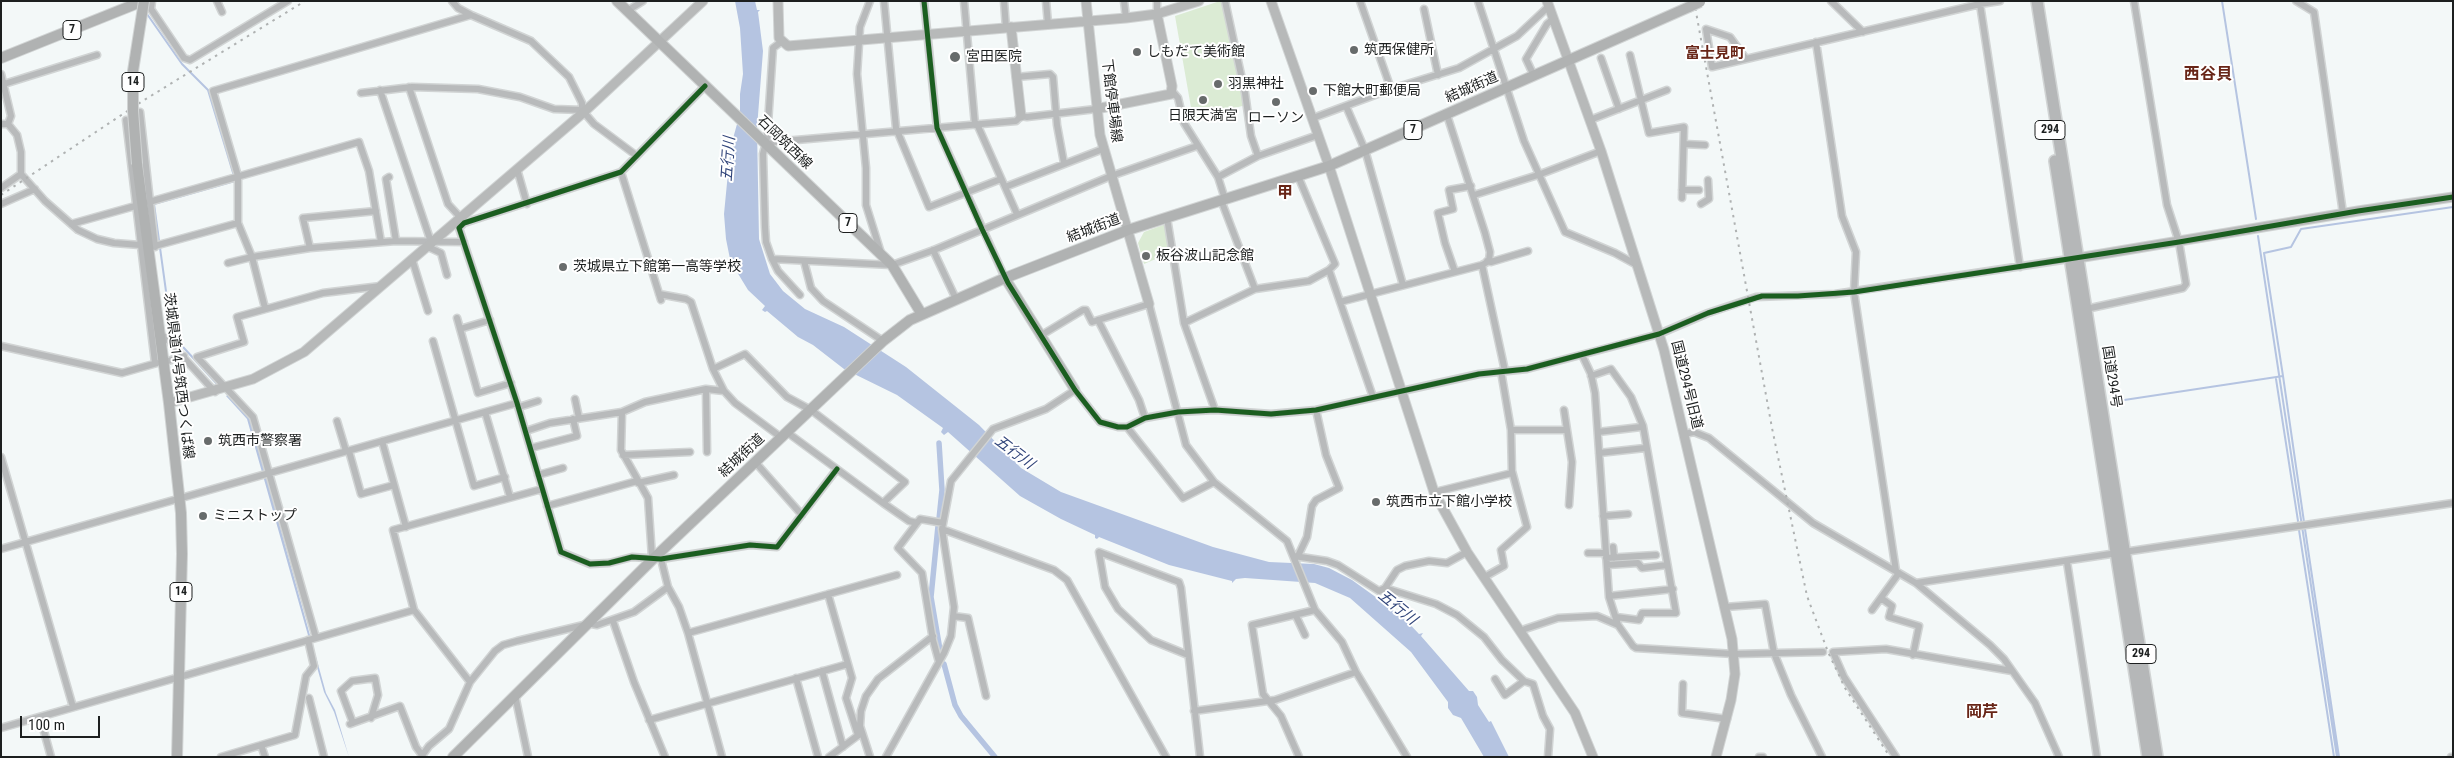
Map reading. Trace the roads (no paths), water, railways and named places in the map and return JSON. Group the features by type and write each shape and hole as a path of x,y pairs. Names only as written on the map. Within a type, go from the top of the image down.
{"highway":[{"name":"国道294号","path":"2029,1 2074,259 2086,309 2148,757"},
{"name":"国道294号","path":"2037,1 2074,259 2120,552 2157,757"}],"main road":[{"name":"石岡筑西線","path":"617,1 892,264 921,313"},
{"name":"7","path":"1,58 137,2"},
{"name":"茨城県道14号筑西つくば線","path":"137,2 132,106 137,164 150,247 162,362 169,403 180,498 182,554 177,757"},
{"name":"結城街道","path":"453,757 586,624 882,342 902,325 921,313 1128,230 1329,166 1701,2"}],"street":[{"path":"152,1 151,9 184,58 190,60 288,1"},
{"path":"217,1 222,12"},
{"path":"452,1 458,8 471,15 531,41 569,76 582,103 583,111 594,124 637,156"},
{"path":"627,11 643,1"},
{"path":"169,403 215,392 270,372 304,352 583,111 660,43 703,1"},
{"path":"778,1 778,38 788,46 1126,18 1157,14 1199,1"},
{"path":"869,1 860,27 857,69 861,136 866,168 866,205 882,255"},
{"path":"884,1 898,132 930,207 1001,179"},
{"path":"924,1 937,128 1006,278 1040,336 1074,390 1100,422 1127,428 1183,498 1214,482"},
{"path":"964,1 976,124 1017,214"},
{"path":"1004,1 1021,116"},
{"path":"1046,1 1048,24"},
{"name":"下館停車場線","path":"1086,1 1096,109 1103,149 1150,304"},
{"path":"1124,1 1126,18"},
{"path":"1157,1 1157,14 1172,92 1178,98 1184,123 1218,177 1223,199 1255,289"},
{"path":"1225,1 1245,93 1251,136 1258,156"},
{"path":"1271,1 1329,166 1400,392 1434,492 1467,552 1575,713 1592,757"},
{"path":"1360,1 1392,89"},
{"path":"1478,1 1506,88 1538,175 1565,232 1615,253 1637,265"},
{"path":"1831,1 1863,32"},
{"path":"1746,59 1730,37 1706,29 1712,67 1980,4 2000,1"},
{"path":"2086,309 2184,288 2186,284 2179,242 2167,206 2134,1"},
{"path":"2296,1 2314,12 2343,213"},
{"path":"1313,118 1392,89 1459,68 1517,36 1548,4"},
{"name":"国道294号旧道","path":"1548,4 1601,151 1658,334 1725,607 1734,654 1735,674 1727,719 1716,757"},
{"path":"1980,4 2020,267"},
{"path":"1424,9 1438,75"},
{"path":"265,308 252,256 238,223 235,177 213,91 471,15"},
{"path":"1534,76 1526,59 1547,24 1553,19"},
{"path":"781,42 773,48 763,186 765,227 772,259 782,276 800,295"},
{"path":"1816,42 1842,216 1856,252 1854,292 1897,572 1872,610"},
{"path":"4,84 96,54"},
{"path":"1630,55 1649,133 1684,127 1682,198"},
{"path":"1601,58 1619,109"},
{"path":"1,74 11,116 4,124 19,140 21,174 45,201 78,230 97,239 150,247 238,223"},
{"path":"1016,77 1050,74 1053,76 1060,147 1064,163"},
{"path":"705,86 621,172 464,223 459,228 518,405 561,552 590,564 609,563 632,557 656,558 750,545 777,547 837,469"},
{"path":"361,93 409,87 478,89 520,97 554,109 583,111"},
{"path":"409,87 448,204 460,217"},
{"path":"380,90 429,244 441,253 448,275"},
{"path":"1590,120 1667,90"},
{"path":"1021,116 1027,117 1096,109 1166,96 1172,92"},
{"path":"1346,106 1365,150 1403,285"},
{"path":"140,112 149,202 150,247"},
{"path":"1448,115 1490,252 1484,263 1511,430 1512,471 1526,527 1501,550 1504,566 1488,575"},
{"path":"766,143 1016,121 1021,116"},
{"path":"126,120 135,206 150,247"},
{"path":"1218,177 1258,156 1318,135"},
{"path":"149,202 359,142 369,171 381,242"},
{"path":"1684,144 1705,145"},
{"path":"772,259 892,264 933,250 1111,176 1197,146"},
{"path":"1005,187 1103,149"},
{"path":"1474,195 1538,175 1601,151"},
{"path":"516,169 526,204"},
{"path":"621,172 660,297 686,299 691,302 713,370 724,391 735,403 837,469 909,521 917,523"},
{"path":"1,188 21,174"},
{"path":"1184,323 1255,289 1309,281 1329,270 1335,264 1298,176"},
{"path":"389,177 386,179 396,240"},
{"path":"1701,204 1709,199 1708,180"},
{"path":"1455,272 1444,243 1438,213 1453,210 1449,190 1471,186"},
{"path":"1,204 35,189"},
{"path":"1682,190 1700,190"},
{"path":"1127,428 1145,418 1178,412 1215,410 1271,414 1316,410 1480,374 1527,369 1658,334 1708,313 1756,297 1854,292 2074,259 2343,213 2453,197"},
{"path":"71,224 135,206"},
{"path":"310,248 303,218 376,211"},
{"path":"1167,218 1184,323 1215,410"},
{"path":"228,263 252,256 310,248 396,240 429,244 464,242"},
{"path":"933,250 956,299"},
{"path":"1340,302 1528,251"},
{"path":"412,259 428,311"},
{"path":"804,260 811,288 823,301 882,342"},
{"path":"1329,270 1373,397"},
{"path":"221,757 246,753 261,745 294,735 306,676 314,666 312,639 252,417 197,357 244,342 237,317 323,293 381,286"},
{"path":"1040,336 1083,310 1086,310 1092,322 1150,304 1186,445 1214,482 1287,541 1296,556 1308,594 1316,610 1342,642 1356,672 1407,757"},
{"path":"457,318 478,392 511,383"},
{"path":"460,329 490,320"},
{"path":"1098,320 1139,400 1145,418"},
{"path":"165,336 215,392"},
{"path":"433,341 474,486 505,477"},
{"path":"1,346 122,373 184,356"},
{"path":"713,370 745,354 787,397 812,410 904,482 883,503"},
{"path":"1582,355 1591,376 1598,432 1609,596 1618,625 1636,648 1734,654 1823,652"},
{"path":"1591,376 1611,369 1631,397 1644,426 1676,613 1642,613 1639,620 1616,617"},
{"path":"526,431 550,423 622,412 645,402 706,389 724,391"},
{"path":"706,389 707,452"},
{"path":"886,757 939,662 951,636 953,616 952,590 943,526 949,486 957,471 991,430 1046,409 1074,390"},
{"path":"531,448 577,436 575,399"},
{"path":"1,549 485,412 538,401"},
{"path":"1296,556 1307,537 1312,506 1316,500 1339,488 1326,455 1316,410"},
{"path":"1564,410 1572,462 1569,505"},
{"path":"485,412 510,497"},
{"path":"622,412 623,455 648,498 656,558 679,607 688,633 722,757"},
{"path":"337,421 361,494 394,485"},
{"path":"1598,432 1641,427"},
{"path":"1511,430 1567,430"},
{"path":"1684,434 1694,432 1710,438 1813,523 1916,583 1990,646 2012,671 2035,703 2059,757"},
{"path":"382,442 406,526"},
{"path":"1599,453 1645,448"},
{"path":"623,455 690,452"},
{"path":"1,457 73,707"},
{"path":"756,463 802,514"},
{"path":"538,475 563,468"},
{"path":"1439,491 1512,471"},
{"path":"547,506 637,482 674,475"},
{"path":"470,682 414,610 392,530 542,489"},
{"path":"1916,583 2453,503"},
{"path":"1604,516 1628,514"},
{"path":"939,662 932,636 922,574 898,548 923,518 1054,570 1067,580 1166,757"},
{"path":"1613,547 1614,558"},
{"path":"1188,655 1151,640 1118,609 1105,587 1098,552 1180,582 1200,757"},
{"path":"1296,556 1327,561 1348,570 1379,591 1385,588 1392,576 1405,566 1430,561 1446,563 1467,552"},
{"path":"1588,554 1638,563 1642,568 1667,565"},
{"path":"1606,558 1656,555"},
{"path":"2067,562 2097,757"},
{"path":"688,633 897,575"},
{"path":"370,718 378,695 375,678 352,681 341,691 352,723 370,718 400,706 421,756 429,746 449,729 470,682 495,651 503,645 586,624 597,625 613,621 634,612 668,587"},
{"path":"1385,588 1436,604 1457,615 1484,636 1502,660 1524,681 1533,684 1536,688 1543,716 1548,722 1550,736 1548,757"},
{"path":"1609,596 1673,589"},
{"path":"828,594 852,680 846,698 847,703 870,757"},
{"path":"1881,598 1892,606 1889,617 1919,626 1913,655"},
{"path":"1725,607 1765,604 1774,653 1791,695 1822,757"},
{"path":"1,728 414,610"},
{"path":"1299,757 1284,722 1263,694 1252,625 1316,610"},
{"path":"953,616 968,618 986,696"},
{"path":"1296,616 1305,635"},
{"path":"1525,630 1558,618 1597,616 1618,625"},
{"path":"613,621 649,720 665,757"},
{"path":"832,756 859,734 861,711 872,686 894,665 932,636"},
{"path":"1896,757 1844,677 1833,652 1886,648 1913,655 1954,660 2012,671"},
{"path":"649,720 707,702 848,664"},
{"path":"822,671 843,747"},
{"path":"1194,711 1269,701 1356,672"},
{"path":"796,678 818,757"},
{"path":"1495,679 1505,695 1524,681"},
{"path":"1683,684 1682,713 1727,719"},
{"path":"515,694 527,744 528,757"},
{"path":"309,698 324,757"},
{"path":"40,717 51,757"},
{"path":"261,745 265,757"}],"water":[{"path":"735,1 755,1 757,10 760,10 758,12 763,51 757,128 759,239 770,274 783,291 805,309 844,327 906,367 979,425 1021,468 1061,492 1213,547 1269,562 1314,564 1329,568 1352,580 1402,616 1419,634 1423,633 1421,636 1469,691 1473,691 1477,697 1478,705 1489,722 1491,721 1509,757 1484,757 1461,718 1453,715 1448,708 1448,702 1411,652 1350,598 1315,583 1245,578 1236,579 1232,583 1232,581 1169,565 1099,537 1097,539 1095,535 1020,496 948,432 944,435 941,432 943,428 897,395 844,369 813,345 798,337 767,311 762,310 765,306 748,290 730,259 726,239 724,214 727,183 731,146 740,113 743,74 740,28"},
{"path":"228,395 250,418 326,693 335,710 349,757 334,712 324,692 247,419 226,396"}],"waterway":[{"path":"2222,1 2256,219"},
{"path":"147,14 182,64 208,90 234,176"},
{"path":"218,385 172,335 154,204 235,181"},
{"path":"2111,402 2283,376 2264,253 2291,247 2301,229 2453,207"},
{"path":"2258,236 2337,757"},
{"path":"2283,376 2304,522"},
{"path":"2276,379 2298,521"},
{"path":"939,443 942,490 939,519"},
{"path":"938,526 931,597 940,650"},
{"path":"2305,529 2339,757"},
{"path":"2299,530 2334,757"},
{"path":"944,664 955,705 961,716 995,757"}],"railway":[{"path":"1,195 141,102 305,1"},
{"path":"1694,1 1772,428 1807,596 1828,652 1845,688 1890,757"}],"place":[{"name":"筑西保健所","path":"1354,50"},
{"name":"しもだて美術館","path":"1137,52"},
{"name":"宮田医院","path":"955,57"},
{"name":"羽黒神社","path":"1218,84"},
{"name":"下館大町郵便局","path":"1313,91"},
{"name":"日限天満宮","path":"1203,100"},
{"name":"ローソン","path":"1276,102"},
{"name":"板谷波山記念館","path":"1146,256"},
{"name":"茨城県立下館第一高等学校","path":"563,267"},
{"name":"筑西市警察署","path":"208,441"},
{"name":"筑西市立下館小学校","path":"1376,502"},
{"name":"ミニストップ","path":"203,516"}],"district":[{"name":"富士見町","path":"1715,54"},
{"name":"西谷貝","path":"2208,75"},
{"name":"甲","path":"1285,194"},
{"name":"岡芹","path":"1982,713"}],"water label":[{"name":"五行川","path":"729,159"},
{"name":"五行川","path":"1014,453"},
{"name":"五行川","path":"1397,608"}]}
